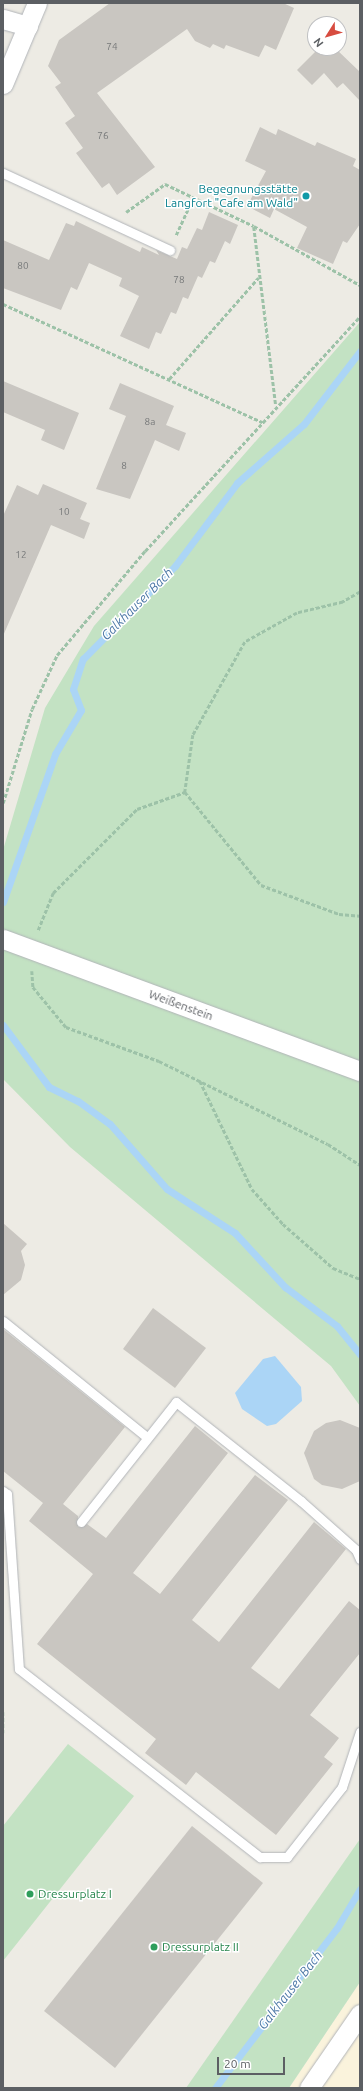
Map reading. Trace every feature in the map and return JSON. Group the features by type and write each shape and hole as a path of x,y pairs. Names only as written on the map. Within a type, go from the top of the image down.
{"street":[{"path":"3,84 37,3"},
{"path":"3,19 28,26"},
{"name":"Weißenstein","path":"3,939 29,950 360,1071"},
{"path":"309,2088 360,2014"}],"lane":[{"path":"3,173 113,221 170,250"},
{"path":"3,1321 147,1437"},
{"path":"81,1522 176,1402 301,1501 356,1550 360,1559"},
{"path":"3,1491 7,1494 18,1669 260,1857 287,1857 342,1787 360,1732"}],"path":[{"path":"113,221 165,184 254,226 360,285"},
{"path":"170,250 193,198"},
{"path":"254,226 258,278 276,407"},
{"path":"169,379 258,278"},
{"path":"3,304 262,422"},
{"path":"3,803 32,709 57,655 262,422 360,316"},
{"path":"360,592 343,602 297,613 245,642 193,735 185,792 261,885 339,914 360,916"},
{"path":"200,1081 252,1189 283,1224 334,1268 360,1278"},
{"path":"3,1712 3,1733"}],"shaded area":[{"path":"360,1982 360,2088 289,2088"}],"green space":[{"path":"360,322 360,1406 331,1366 70,1147 3,1079 3,850 45,708 94,626"},
{"name":"Dressurplatz I","path":"68,1744 134,1796 3,1961 3,1826"},
{"path":"360,1839 360,1982 289,2088 186,2088"}],"water":[{"path":"275,1356 301,1387 302,1401 276,1424 267,1426 242,1409 235,1393 263,1359"}],"building":[{"path":"110,3 283,3 294,8 276,50 265,45 259,57 226,45 224,49 213,44 210,48 195,41 187,29 97,93 155,167 117,195 109,183 102,188 76,153 83,148 65,123 75,116 55,87 61,83 48,66 59,40"},
{"path":"311,56 343,56 360,72 360,101 343,83 337,88 324,73 312,85 297,70"},
{"name":"Begegnungsstätte Langfort \"Cafe am Wald\"","path":"260,127 276,135 278,129 315,146 317,142 356,159 353,166 360,170 360,224 347,243 343,241 333,264 297,248 307,227 274,209 270,218 247,206 266,171 245,161"},
{"path":"209,212 238,225 230,244 225,241 215,263 210,261 202,278 198,276 188,299 183,297 176,314 171,312 161,334 156,332 149,349 120,336 139,296 119,286 122,278 89,263 77,290 71,287 61,310 3,288 3,240 49,260 66,223 74,226 76,221 140,252 142,247 159,255 156,250 177,259 182,247 187,249 197,228 202,230"},
{"path":"3,381 79,413 64,450 41,440 45,430 3,412"},
{"path":"120,383 174,406 166,425 186,433 179,451 155,440 130,499 96,489 126,416 109,409"},
{"path":"43,484 87,503 80,519 90,523 84,539 51,525 3,636 3,516 17,485 38,495"},
{"path":"3,1223 27,1244 21,1251 25,1265 21,1280 3,1295"},
{"path":"153,1308 206,1348 175,1388 123,1349"},
{"path":"3,1329 125,1427 63,1504 78,1516 78,1527 87,1524 106,1538 195,1426 228,1453 133,1573 160,1594 255,1475 288,1500 192,1620 219,1642 314,1522 346,1549 251,1668 279,1689 349,1601 360,1610 360,1653 310,1715 339,1738 324,1757 333,1764 276,1835 196,1772 186,1785 145,1753 156,1739 37,1644 93,1574 29,1521 43,1503 3,1471"},
{"path":"340,1420 360,1428 360,1481 342,1489 322,1485 314,1479 304,1453 314,1431 326,1423"},
{"name":"Dressurplatz II","path":"192,1826 263,1883 115,2068 44,2011"}],"waterway":[{"name":"Galkhauser Bach","path":"3,902 55,754 81,710 73,689 83,659 175,566 237,483 304,424 360,351"},
{"name":"Galkhauser Bach","path":"3,1025 49,1087 78,1101 110,1124 167,1189 235,1233 285,1287 337,1326 360,1354"},
{"name":"Galkhauser Bach","path":"215,2088 337,1928 360,1889"}],"place":[{"name":"Begegnungsstätte Langfort \"Cafe am Wald\"","path":"306,196"},
{"name":"Dressurplatz I","path":"30,1894"},
{"name":"Dressurplatz II","path":"154,1947"}]}
